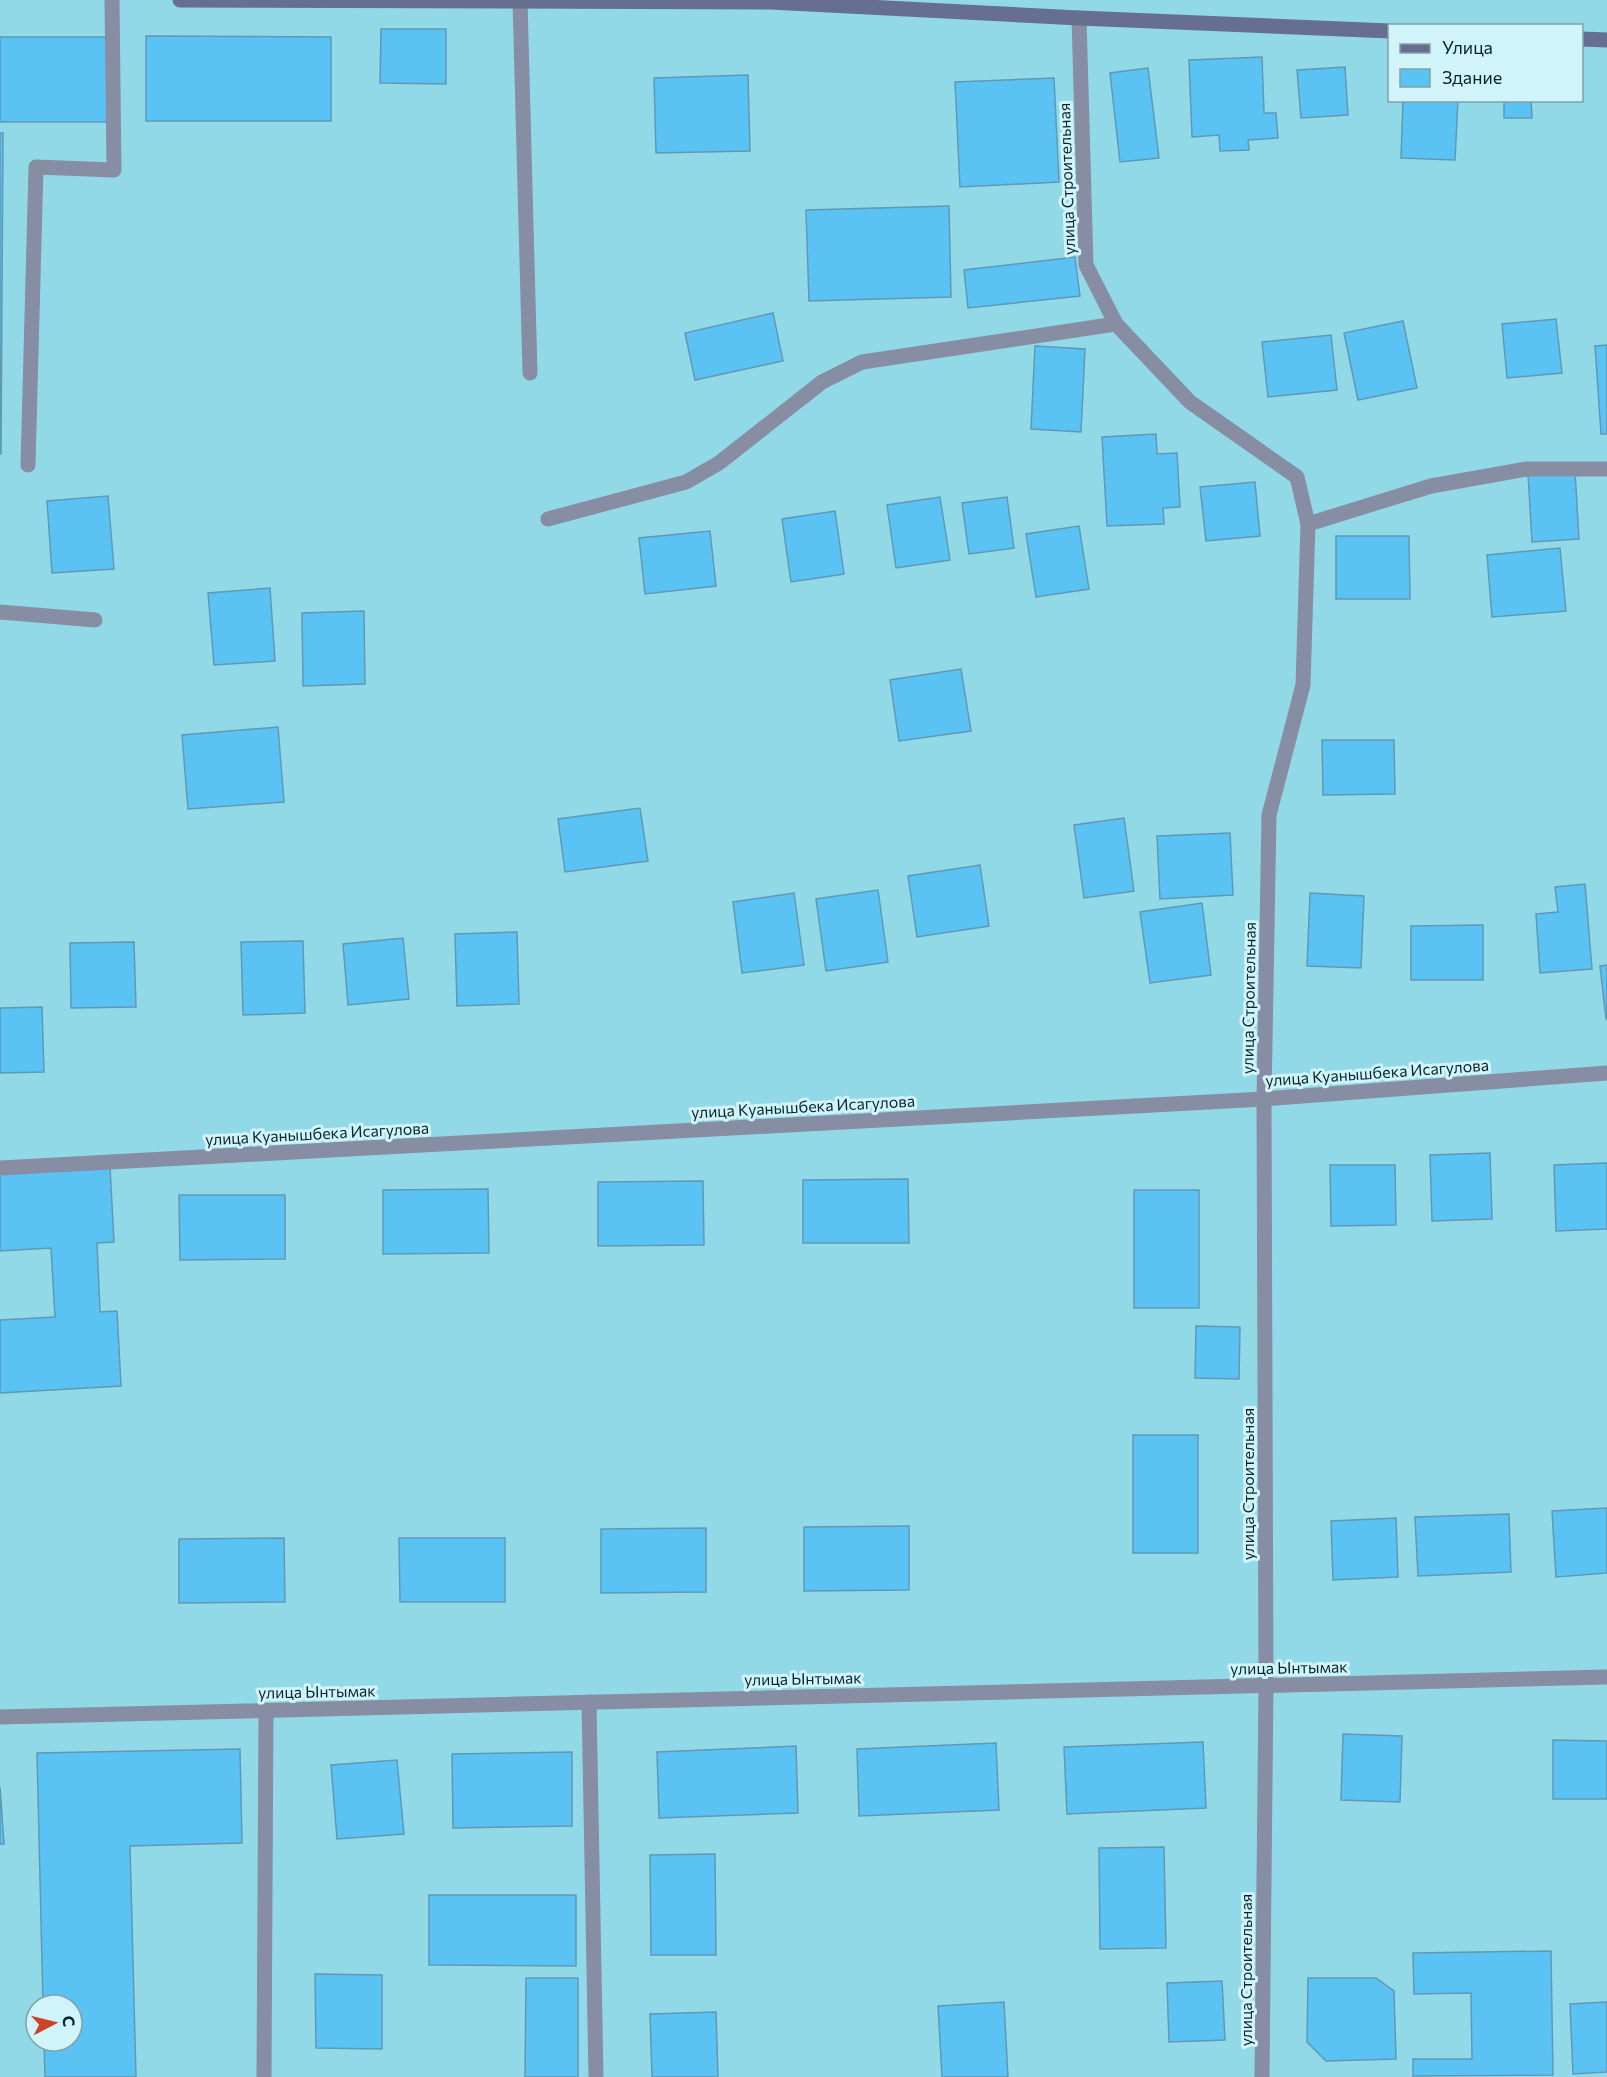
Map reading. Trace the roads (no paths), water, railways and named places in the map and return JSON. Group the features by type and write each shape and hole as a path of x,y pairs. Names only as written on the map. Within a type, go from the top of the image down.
{"main road":[{"path":"180,0 861,4 1079,18 1388,31"},
{"path":"1583,39 1607,40"}],"street":[{"path":"28,465 36,167 114,170 112,0"},
{"path":"520,1 531,373"},
{"name":"улица Строительная","path":"1079,18 1086,265 1116,324 1190,402 1297,477 1308,524 1303,685 1269,816 1264,1099 1266,1685 1262,2077"},
{"path":"548,519 686,482 719,463 822,382 862,362 1116,324"},
{"path":"1308,524 1431,486 1527,469 1607,469"},
{"path":"0,612 95,620"},
{"name":"улица Куанышбека Исагулова","path":"0,1168 1264,1099 1607,1073"},
{"name":"улица Ынтымак","path":"0,1717 1607,1677"},
{"path":"589,1702 596,2077"},
{"path":"264,2077 266,1710"}]}
